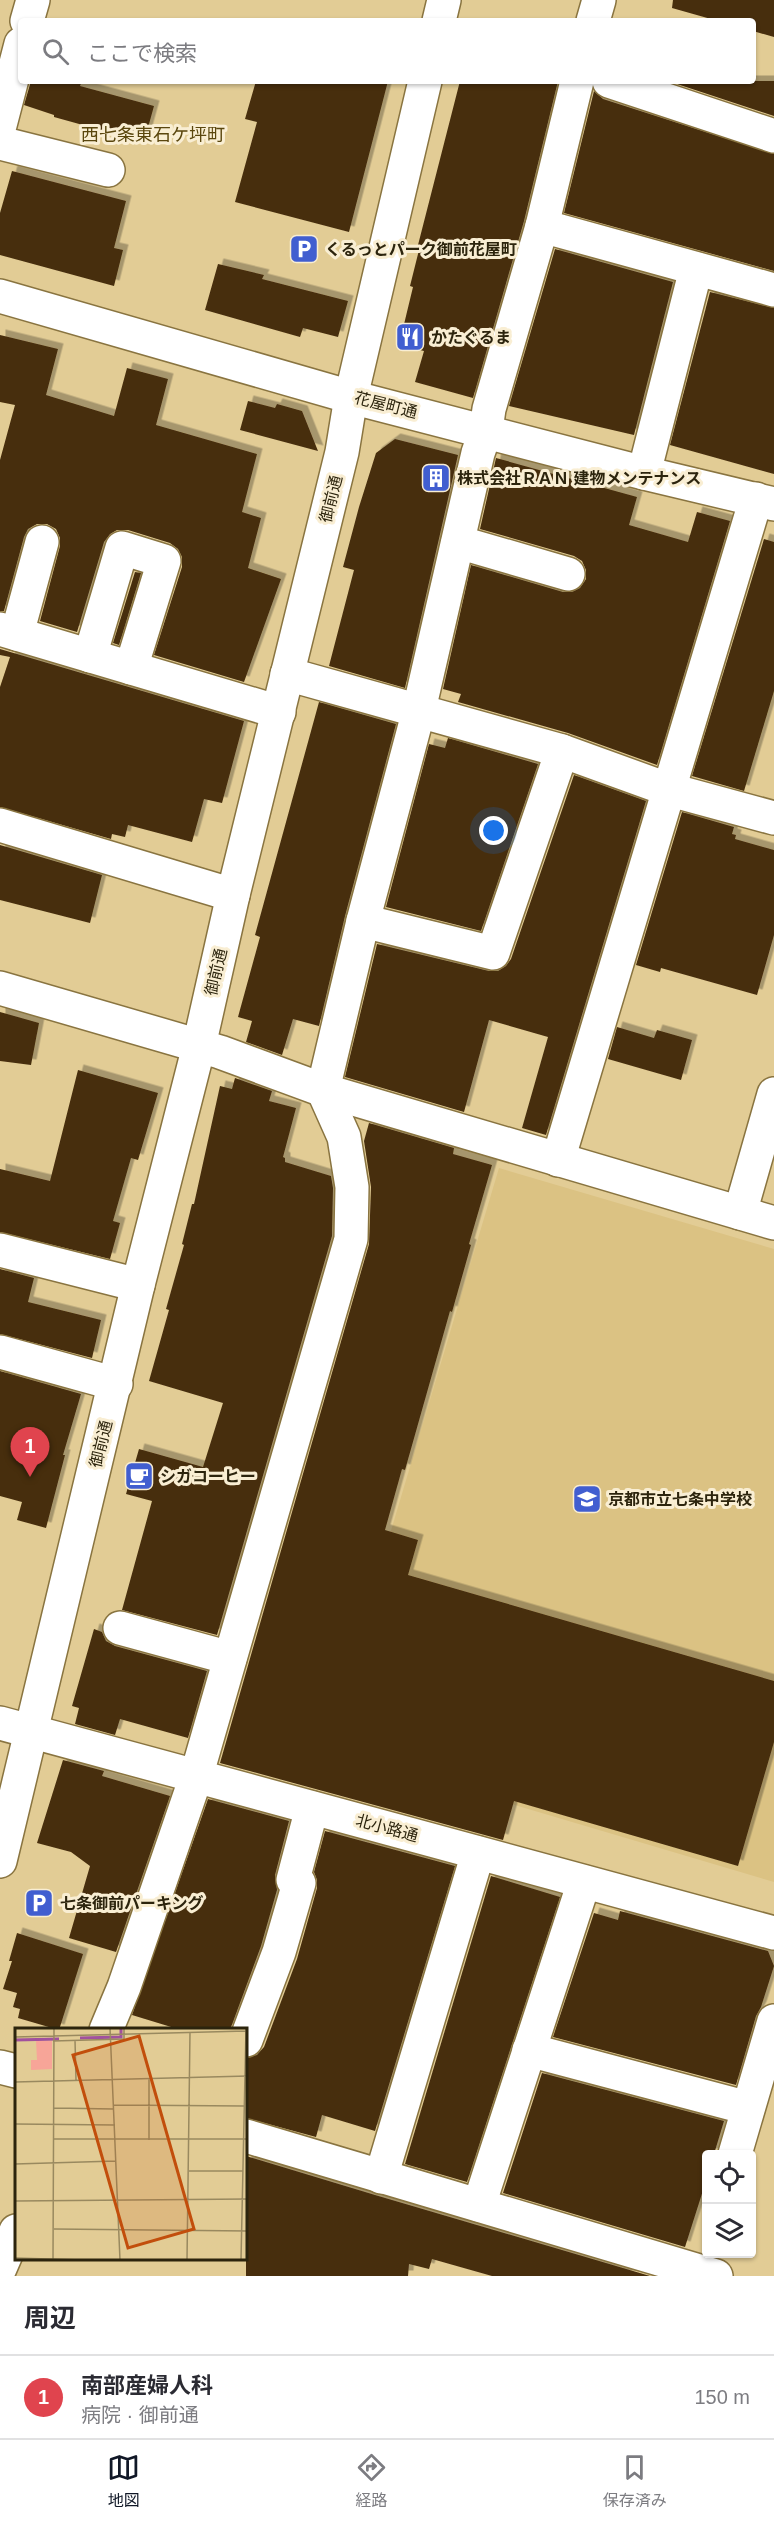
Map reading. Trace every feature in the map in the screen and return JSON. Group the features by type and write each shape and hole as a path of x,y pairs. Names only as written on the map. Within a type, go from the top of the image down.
{"street":[{"path":"28,18 33,0"},
{"path":"440,18 444,0"},
{"path":"594,18 599,0"},
{"path":"0,125 18,56"},
{"name":"御前通","path":"0,1861 138,1285 200,1046 233,895 342,452 351,398 424,84"},
{"path":"107,2028 124,1988 196,1777 351,1239 352,1187 344,1137 323,1090 363,921 419,710 486,430 489,409 542,226 576,84"},
{"path":"618,84 774,136"},
{"path":"0,143 108,170"},
{"path":"542,226 774,290"},
{"path":"644,473 696,269"},
{"name":"花屋町通","path":"0,296 351,398 486,430 644,473 765,501"},
{"path":"558,1160 667,789 765,501"},
{"path":"42,542 8,632 279,712"},
{"path":"458,542 568,574"},
{"path":"90,656 122,548 164,561 131,668"},
{"path":"287,674 562,751 667,789 774,818"},
{"path":"363,921 493,953 562,751"},
{"path":"0,825 233,895"},
{"path":"0,988 220,1052 323,1090 774,1223"},
{"path":"740,1213 774,1094"},
{"path":"0,1250 138,1285"},
{"path":"0,1352 116,1384"},
{"path":"120,1628 230,1658"},
{"name":"北小路通","path":"0,1724 774,1934"},
{"path":"248,2035 279,1952 299,1883 293,1880 312,1808"},
{"path":"381,2176 478,1853"},
{"path":"479,2205 584,1882"},
{"path":"736,2150 774,2020"},
{"path":"529,2049 748,2108"},
{"path":"0,2067 15,2071"},
{"path":"248,2137 479,2205 705,2268"},
{"path":"0,2268 15,2232"}],"shaded area":[{"name":"京都市立七条中学校","path":"499,1168 774,1249 774,1882 326,1749"}],"building":[{"path":"673,0 774,0 774,37 756,32 756,18 707,18 672,8"},
{"path":"756,81 774,81 774,116 677,84 756,84"},
{"path":"30,84 81,84 80,86 154,106 144,142 54,117 54,115 24,105"},
{"path":"255,84 387,84 349,232 235,202 257,122 245,119"},
{"path":"459,84 557,84 524,221 473,398 415,382 424,351 399,345 413,287 410,286 420,246 418,245"},
{"path":"594,91 603,99 774,154 774,271 564,213"},
{"path":"12,171 126,201 114,248 123,250 114,286 0,255 0,213"},
{"path":"555,249 673,282 634,435 509,406"},
{"path":"218,264 264,275 262,279 348,301 338,337 303,328 300,337 205,310"},
{"path":"710,292 774,308 774,474 670,445"},
{"path":"0,335 58,349 46,395 114,416 127,368 168,379 156,425 257,454 242,512 261,518 248,568 281,579 244,682 154,655 182,567 182,557 178,549 170,543 128,530 117,530 110,534 104,542 77,632 40,621 60,546 60,538 56,529 47,524 37,524 28,529 4,611 0,611 0,460 15,405 0,402"},
{"path":"248,401 275,408 277,404 302,411 318,451 240,430"},
{"path":"395,439 458,455 405,688 329,666 354,570 343,567 359,507 376,453"},
{"path":"496,458 637,497 629,525 688,542 697,512 730,521 657,765 568,733 458,702 461,694 443,689 471,565 563,592 572,592 580,588 586,579 586,570 582,561 574,556 480,529"},
{"path":"764,539 774,542 774,691 744,791 692,776"},
{"path":"135,572 141,573 119,645 113,643"},
{"path":"0,649 244,721 222,803 204,799 192,842 128,825 125,837 112,834 111,839 0,807 0,687 10,657 0,655"},
{"path":"319,702 396,724 345,916 319,1026 293,1019 282,1055 246,1042 252,1021 238,1017 260,937 255,935"},
{"path":"448,738 538,764 481,931 386,907 429,744 445,748"},
{"path":"574,775 646,801 546,1135 522,1128 548,1037 489,1020 464,1112 345,1077 377,944 489,971 498,971 506,966 511,959"},
{"path":"682,812 734,827 732,834 736,835 735,839 774,850 774,935 757,995 661,968 660,972 636,965"},
{"path":"0,845 102,875 90,923 0,900"},
{"path":"0,1012 39,1023 31,1065 0,1061"},
{"path":"617,1027 654,1038 657,1030 692,1040 681,1080 608,1059"},
{"path":"78,1070 158,1093 138,1160 131,1158 113,1221 120,1223 110,1259 0,1232 0,1169 50,1181"},
{"path":"235,1078 272,1091 269,1101 296,1108 283,1157 285,1162 331,1176 332,1236 217,1635 122,1610 152,1501 126,1494 139,1449 203,1467 223,1403 149,1381 169,1310 166,1309 184,1245 182,1244 192,1204 194,1204 220,1086 232,1089"},
{"path":"369,1123 454,1148 453,1154 492,1165 452,1312 450,1311 405,1470 402,1469 385,1530 418,1540 408,1575 774,1681 774,1742 738,1866 514,1801 503,1840 220,1763 369,1244 371,1187 364,1141"},
{"path":"0,1269 34,1278 28,1302 101,1320 92,1358 0,1334"},
{"path":"0,1371 81,1394 63,1455 65,1455 46,1528 17,1520 22,1502 0,1496"},
{"path":"94,1629 102,1632 106,1641 115,1646 207,1671 188,1738 120,1719 115,1735 75,1724 79,1708 72,1706"},
{"path":"63,1760 104,1771 102,1776 170,1796 116,1952 69,1938 90,1866 71,1852 37,1843"},
{"path":"208,1799 289,1821 275,1875 277,1890 261,1946 231,2028 174,2028 132,2015"},
{"path":"325,1831 455,1866 375,2131 322,2115 316,2137 248,2119 248,2057 257,2055 264,2047 297,1959 317,1888 314,1872"},
{"path":"491,1876 560,1897 467,2182 405,2164"},
{"path":"620,1911 768,1951 774,1966 756,2016 736,2085 553,2037 594,1913 618,1920"},
{"path":"17,1933 83,1954 60,2028 18,2018 20,2009 13,2007 17,1993 3,1989 12,1961 9,1961"},
{"path":"542,2073 724,2121 715,2150 702,2150 702,2194 685,2247 503,2193"},
{"path":"248,2157 650,2276 492,2276 432,2259 429,2269 409,2264 408,2276 246,2276"}],"place":[{"name":"くるっとパーク御前花屋町","path":"304,249"},
{"name":"かたぐるま","path":"410,337"},
{"name":"株式会社ＲＡＮ 建物メンテナンス","path":"436,478"},
{"name":"シガコーヒー","path":"139,1476"},
{"name":"南部産婦人科","path":"30,1477"},
{"name":"京都市立七条中学校","path":"587,1499"},
{"name":"七条御前パーキング","path":"39,1903"}],"district":[{"name":"西七条東石ケ坪町","path":"153,135"}]}
